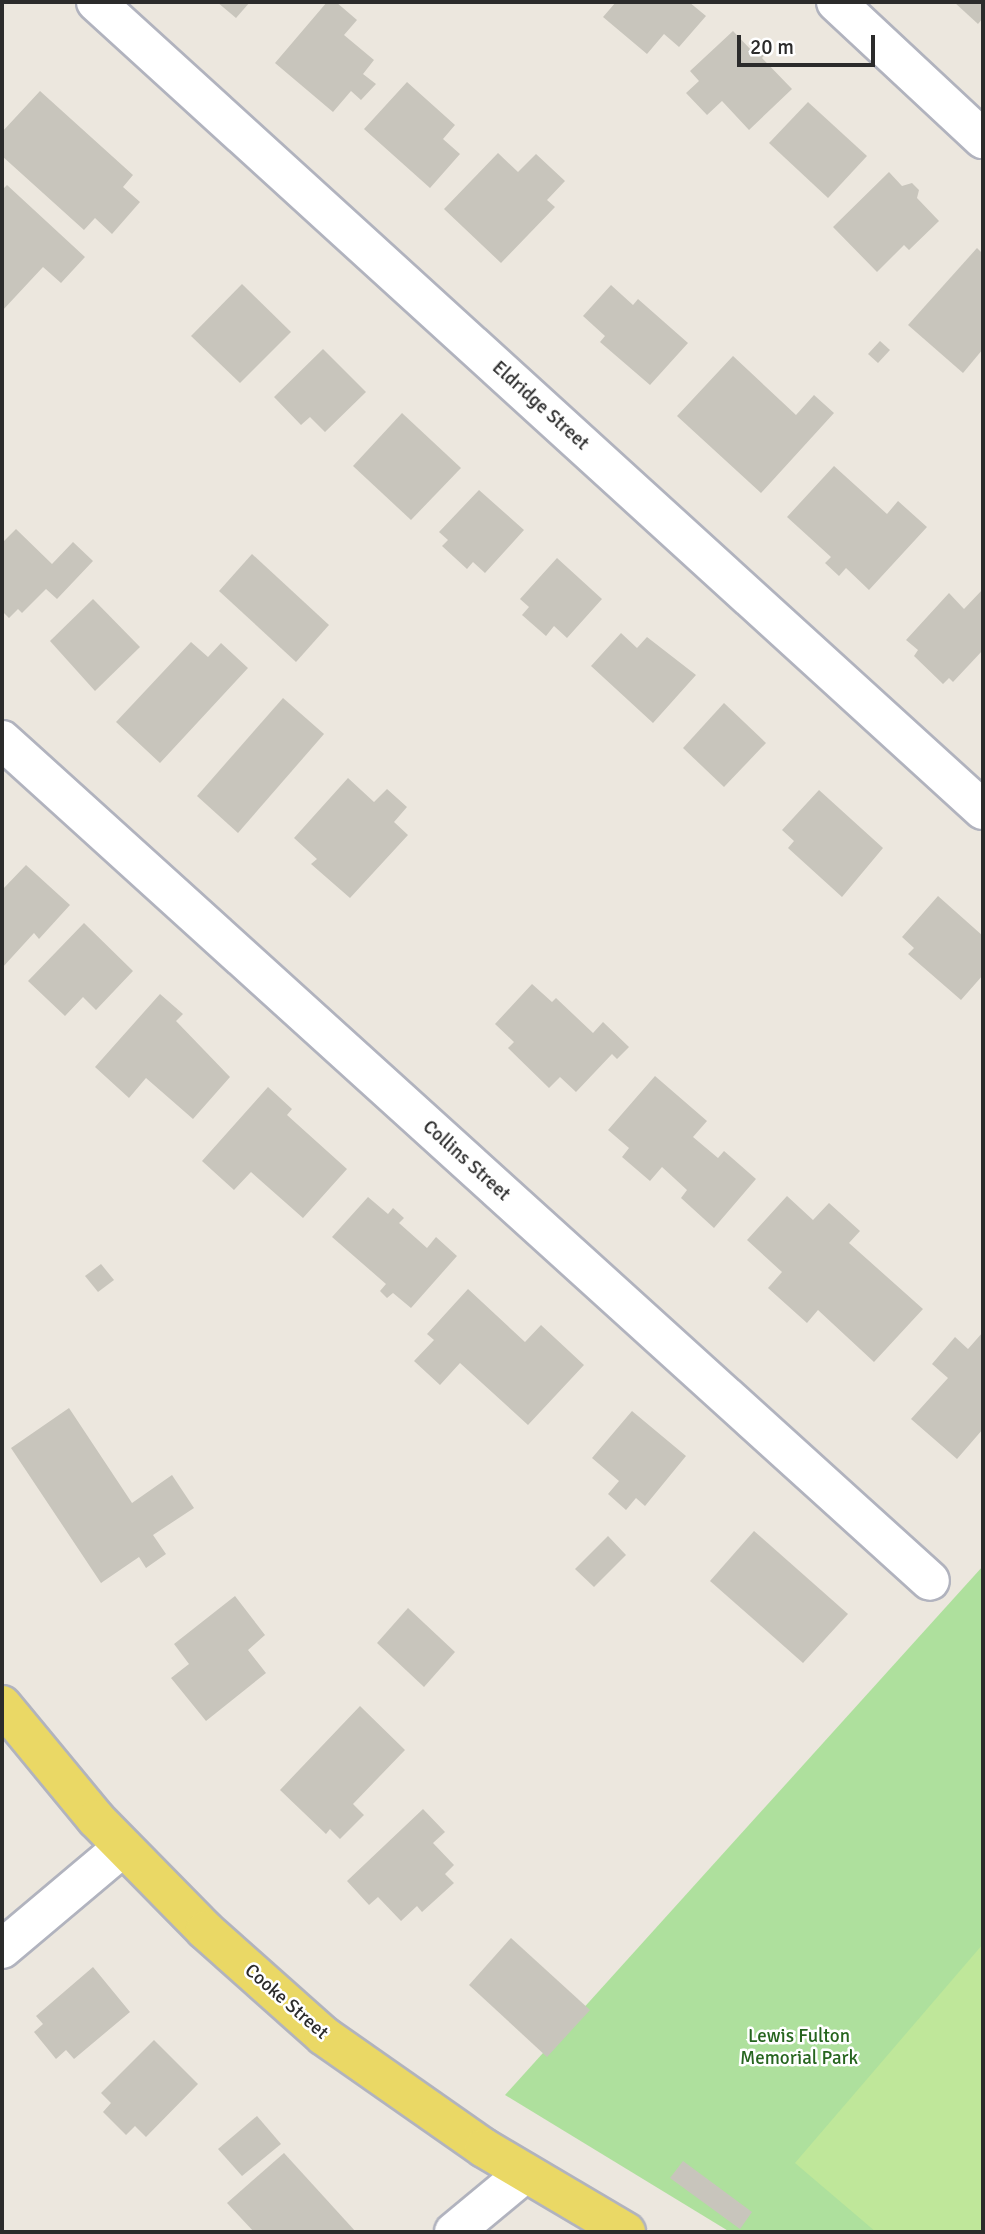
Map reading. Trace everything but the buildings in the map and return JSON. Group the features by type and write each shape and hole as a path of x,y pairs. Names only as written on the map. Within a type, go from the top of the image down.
{"main road":[{"name":"Cooke Street","path":"2,1705 123,1847 214,1938 324,2036 416,2104 525,2173 626,2232"}],"street":[{"name":"Eldridge Street","path":"96,2 983,810"},
{"path":"836,2 983,139"},
{"name":"Collins Street","path":"2,740 930,1581"},
{"path":"2,1949 123,1847"},
{"path":"454,2232 525,2173"}],"green space":[{"name":"Lewis Fulton Memorial Park","path":"983,1566 983,2232 730,2232 505,2095"},
{"path":"983,1944 983,2232 876,2232 795,2163"}]}
